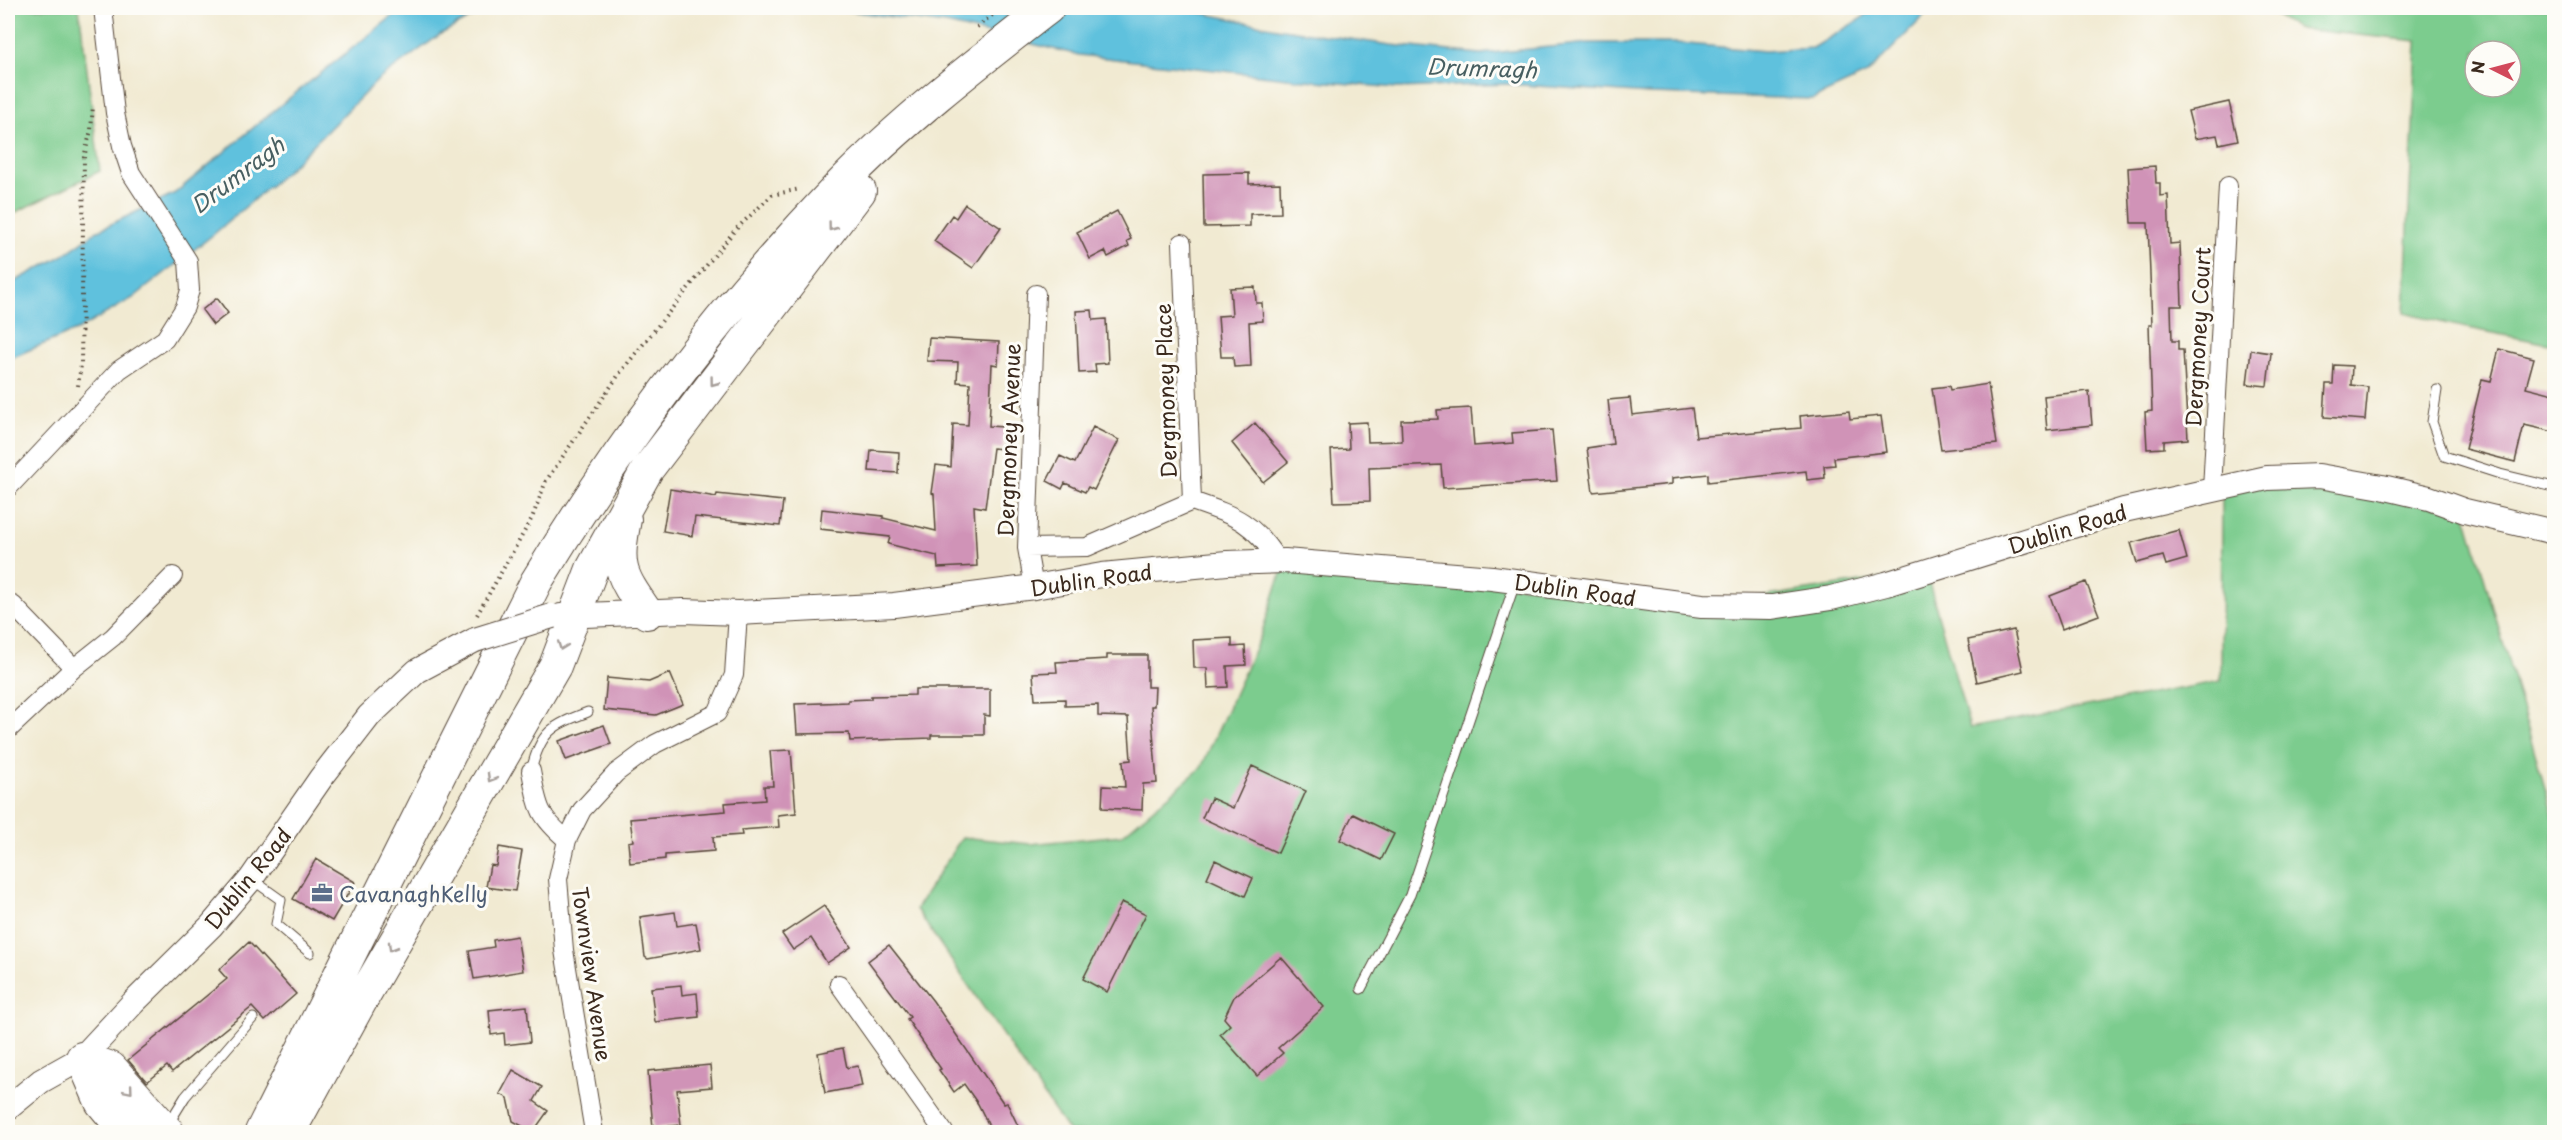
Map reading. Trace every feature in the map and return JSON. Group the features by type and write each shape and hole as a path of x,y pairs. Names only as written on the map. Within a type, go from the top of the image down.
{"highway":[{"path":"274,1126 531,592 567,530 665,390 736,299 839,186 957,79 1047,8"},
{"path":"242,1132 274,1126 362,999 555,666 563,615 592,569 647,470 918,114"},
{"path":"628,504 619,554 624,579 647,613"},
{"path":"82,1058 111,1068 166,1132"},
{"path":"82,1058 101,1102 126,1132"}],"street":[{"path":"8,488 119,370 165,339 185,306 190,290 188,261 131,174 115,113 103,8"},
{"name":"Dergmoney Court","path":"2212,490 2228,186"},
{"name":"Dergmoney Place","path":"1182,243 1192,501 1246,522 1264,538 1278,561"},
{"name":"Dergmoney Avenue","path":"1034,587 1027,548 1036,294"},
{"name":"Dublin Road","path":"8,1108 41,1082 82,1058 133,1003 211,926 251,879 321,778 369,716 417,671 475,640 563,615 738,613 894,605 1034,587 1102,575 1227,563 1278,561 1414,570 1516,580 1702,606 1772,607 1831,598 1886,584 2124,510 2267,478 2319,476 2382,487 2428,498 2465,511 2554,532"},
{"path":"1027,548 1087,547 1192,501"},
{"path":"8,730 112,636 173,576"},
{"path":"8,605 13,604 74,668"},
{"name":"Townview Avenue","path":"594,1132 564,950 558,879 567,840 582,810 616,773 655,744 717,713 734,675 738,613"},
{"path":"531,771 538,808 546,822 567,840"},
{"path":"839,984 944,1132"}],"lane":[{"path":"2437,390 2432,422 2444,456 2554,488"},
{"path":"1361,989 1410,895 1516,580"},
{"path":"531,771 542,739 556,724 588,712"},
{"path":"251,879 281,900 276,924 310,953"},
{"path":"166,1132 184,1097 253,1018"}],"path":[{"path":"81,365 84,158 91,130 93,99"}],"green space":[{"path":"8,8 79,8 100,171 8,216"},
{"path":"2264,8 2554,8 2554,345 2404,313 2417,41 2298,29"},
{"path":"2267,478 2465,511 2554,819 2554,1132 1069,1132 916,909 962,837 1030,844 1122,835 1201,768 1261,635 1285,561 1702,606 1926,572 1970,728 2221,681 2222,494"}],"water":[{"name":"Drumragh","path":"403,8 488,8 441,34 378,80 288,170 214,234 133,298 79,329 8,359 8,285 62,256 99,230 175,193 283,103"},
{"name":"Drumragh","path":"827,8 1177,8 1282,29 1391,45 1480,54 1589,43 1677,43 1765,51 1813,48 1874,8 1932,8 1867,74 1813,99 1650,94 1509,84 1397,88 1305,80 1079,55 946,24"}],"building":[{"path":"2229,102 2238,140 2219,144 2217,135 2195,139 2188,111"},
{"path":"2155,166 2156,183 2160,183 2160,196 2168,195 2170,244 2180,243 2182,306 2171,306 2172,341 2178,341 2178,350 2183,350 2188,439 2164,441 2164,448 2147,449 2145,412 2152,411 2149,325 2152,325 2148,223 2131,223 2128,168"},
{"path":"1249,173 1249,184 1280,183 1281,213 1250,214 1250,226 1204,227 1203,174"},
{"path":"965,204 1001,228 973,268 934,241 952,215 956,218"},
{"path":"1117,211 1131,239 1127,241 1129,246 1108,257 1105,251 1090,259 1077,232"},
{"path":"1255,287 1256,303 1262,303 1263,321 1249,322 1251,366 1234,367 1233,357 1221,357 1218,316 1232,315 1230,288"},
{"path":"217,298 228,313 213,325 202,310"},
{"path":"1092,310 1093,320 1106,319 1108,363 1095,364 1096,372 1079,373 1076,311"},
{"path":"929,338 999,342 998,365 992,364 989,426 1004,427 1003,449 993,448 985,508 974,506 977,566 938,568 937,556 888,544 890,537 820,529 822,509 883,516 883,518 936,531 934,494 932,493 936,465 951,467 953,424 968,425 970,383 957,382 958,362 927,361"},
{"path":"2499,349 2534,358 2526,387 2554,394 2554,432 2524,425 2515,462 2465,449 2482,379 2491,381"},
{"path":"2251,350 2271,353 2267,386 2247,384"},
{"path":"2334,365 2352,366 2351,385 2368,387 2365,420 2324,417 2326,384 2333,384"},
{"path":"1988,384 1997,444 1941,450 1932,388 1949,386 1950,390"},
{"path":"2089,391 2092,425 2047,430 2044,396"},
{"path":"1630,398 1632,415 1692,408 1696,437 1801,428 1800,416 1849,411 1850,419 1881,416 1886,452 1834,458 1835,465 1824,466 1825,478 1807,480 1806,471 1708,482 1708,474 1672,478 1672,484 1593,492 1587,448 1613,444 1608,400"},
{"path":"1471,408 1474,446 1513,443 1512,433 1552,430 1557,481 1443,488 1441,465 1369,468 1370,501 1334,502 1331,450 1349,449 1348,423 1367,422 1368,442 1402,441 1401,420 1438,419 1437,410"},
{"path":"1255,423 1288,462 1263,482 1232,443"},
{"path":"1093,427 1119,440 1094,490 1088,487 1085,492 1065,483 1062,489 1047,481 1060,456 1075,463"},
{"path":"871,450 899,452 898,473 869,471"},
{"path":"670,489 716,497 717,494 783,501 780,526 695,517 692,536 663,531"},
{"path":"2179,530 2187,559 2166,565 2163,556 2137,563 2131,543"},
{"path":"2086,582 2099,615 2062,629 2050,596"},
{"path":"2014,630 2023,671 1977,682 1968,640"},
{"path":"1232,638 1232,647 1245,646 1246,665 1227,666 1228,687 1208,688 1207,668 1194,668 1193,640"},
{"path":"1107,655 1147,655 1147,687 1155,687 1154,706 1151,706 1157,783 1143,784 1142,810 1102,808 1103,786 1125,787 1123,761 1131,760 1128,717 1098,716 1098,705 1065,706 1065,699 1035,700 1033,673 1057,672 1056,662 1107,659"},
{"path":"670,673 683,704 656,715 604,710 607,678 649,682"},
{"path":"915,689 990,689 990,716 984,715 984,735 931,735 931,738 850,741 849,733 797,734 795,704 848,702 848,700 871,699 871,696 915,695"},
{"path":"604,725 611,744 566,760 559,741"},
{"path":"791,750 796,813 778,815 779,827 741,830 742,835 713,837 714,851 665,855 665,859 630,863 628,842 633,841 630,819 726,811 725,803 765,800 764,786 773,786 770,751"},
{"path":"1252,766 1306,791 1278,853 1202,818 1211,798 1233,808"},
{"path":"1353,814 1394,834 1381,860 1340,840"},
{"path":"499,847 522,851 515,891 486,887 490,865 496,866"},
{"name":"CavanaghKelly","path":"316,859 355,882 332,921 293,899"},
{"path":"1215,860 1253,878 1245,896 1207,878"},
{"path":"1122,902 1146,914 1107,992 1083,979"},
{"path":"824,906 851,947 827,963 811,938 793,950 782,934"},
{"path":"675,912 677,926 696,923 701,949 648,959 645,957 640,917"},
{"path":"517,936 523,971 474,979 469,951 494,947 493,940"},
{"path":"249,942 296,994 265,1021 252,1007 172,1072 167,1066 147,1082 128,1060 227,979 219,970"},
{"path":"889,945 933,1001 1004,1104 1007,1103 1021,1132 992,1132 978,1104 964,1084 954,1092 907,1019 910,1017 868,961"},
{"path":"1281,957 1324,1007 1278,1048 1283,1053 1257,1076 1220,1034 1230,1025 1224,1018 1234,997"},
{"path":"681,985 682,995 697,993 699,1017 655,1022 651,988"},
{"path":"527,1006 530,1042 505,1045 504,1033 491,1035 489,1010"},
{"path":"843,1048 847,1068 858,1066 862,1086 825,1093 818,1053"},
{"path":"710,1065 712,1087 677,1090 681,1125 653,1128 648,1071"},
{"path":"513,1070 542,1087 534,1101 548,1111 533,1132 513,1121 508,1098 500,1094"}],"place":[{"name":"CavanaghKelly","path":"322,893"}]}
